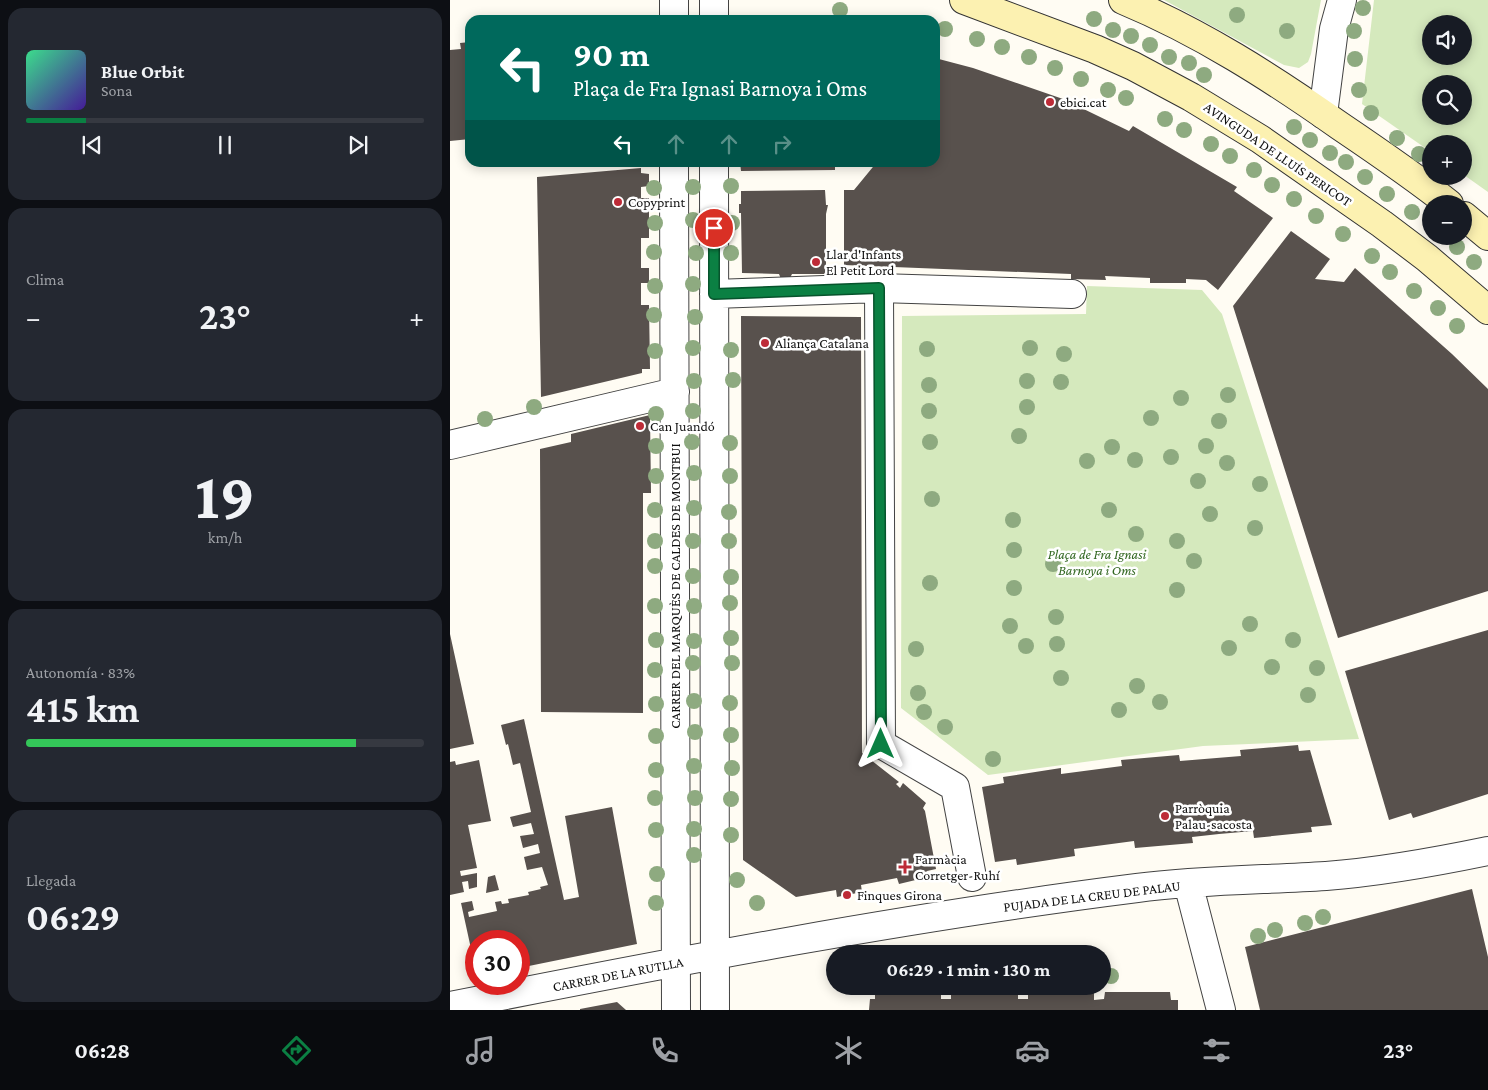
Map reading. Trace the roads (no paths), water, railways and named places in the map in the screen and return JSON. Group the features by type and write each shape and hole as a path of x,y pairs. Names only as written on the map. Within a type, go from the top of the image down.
{"street":[{"path":"674,0 674,15"},
{"path":"714,0 714,15"},
{"name":"AVINGUDA DE LLUÍS PERICOT","path":"964,0 1095,48 1190,96 1260,139 1382,224 1427,258 1488,310"},
{"path":"1123,0 1163,18 1221,49 1290,91 1418,179 1438,195"},
{"path":"1324,114 1334,29 1342,0"},
{"name":"CARRER DEL MARQUÈS DE CALDES DE MONTBUI","path":"674,167 677,849 696,959 715,1010"},
{"name":"CARRER DEL MARQUÈS DE CALDES DE MONTBUI","path":"676,1010 696,959 714,294 714,167"},
{"path":"1472,223 1488,236"},
{"path":"879,288 881,744 955,787 972,877"},
{"path":"714,294 879,288 1072,294"},
{"path":"450,444 675,392"},
{"name":"PUJADA DE LA CREU DE PALAU","path":"696,959 888,925 1139,888 1188,883 1329,876 1445,860 1488,851"},
{"path":"1188,883 1221,1010"},
{"name":"CARRER DE LA RUTLLA","path":"450,1006 696,959"}],"place":[{"name":"ebici.cat","path":"1050,102"},
{"name":"Copyprint","path":"618,202"},
{"name":"Llar d'Infants El Petit Lord","path":"816,262"},
{"name":"Aliança Catalana","path":"765,343"},
{"name":"Can Juandó","path":"640,426"},
{"name":"Parròquia Palau-sacosta","path":"1165,816"},
{"name":"Farmàcia Corretger-Ruhí","path":"905,867"},
{"name":"Finques Girona","path":"847,895"}],"park label":[{"name":"Plaça de Fra Ignasi Barnoya i Oms","path":"1097,562"}]}
